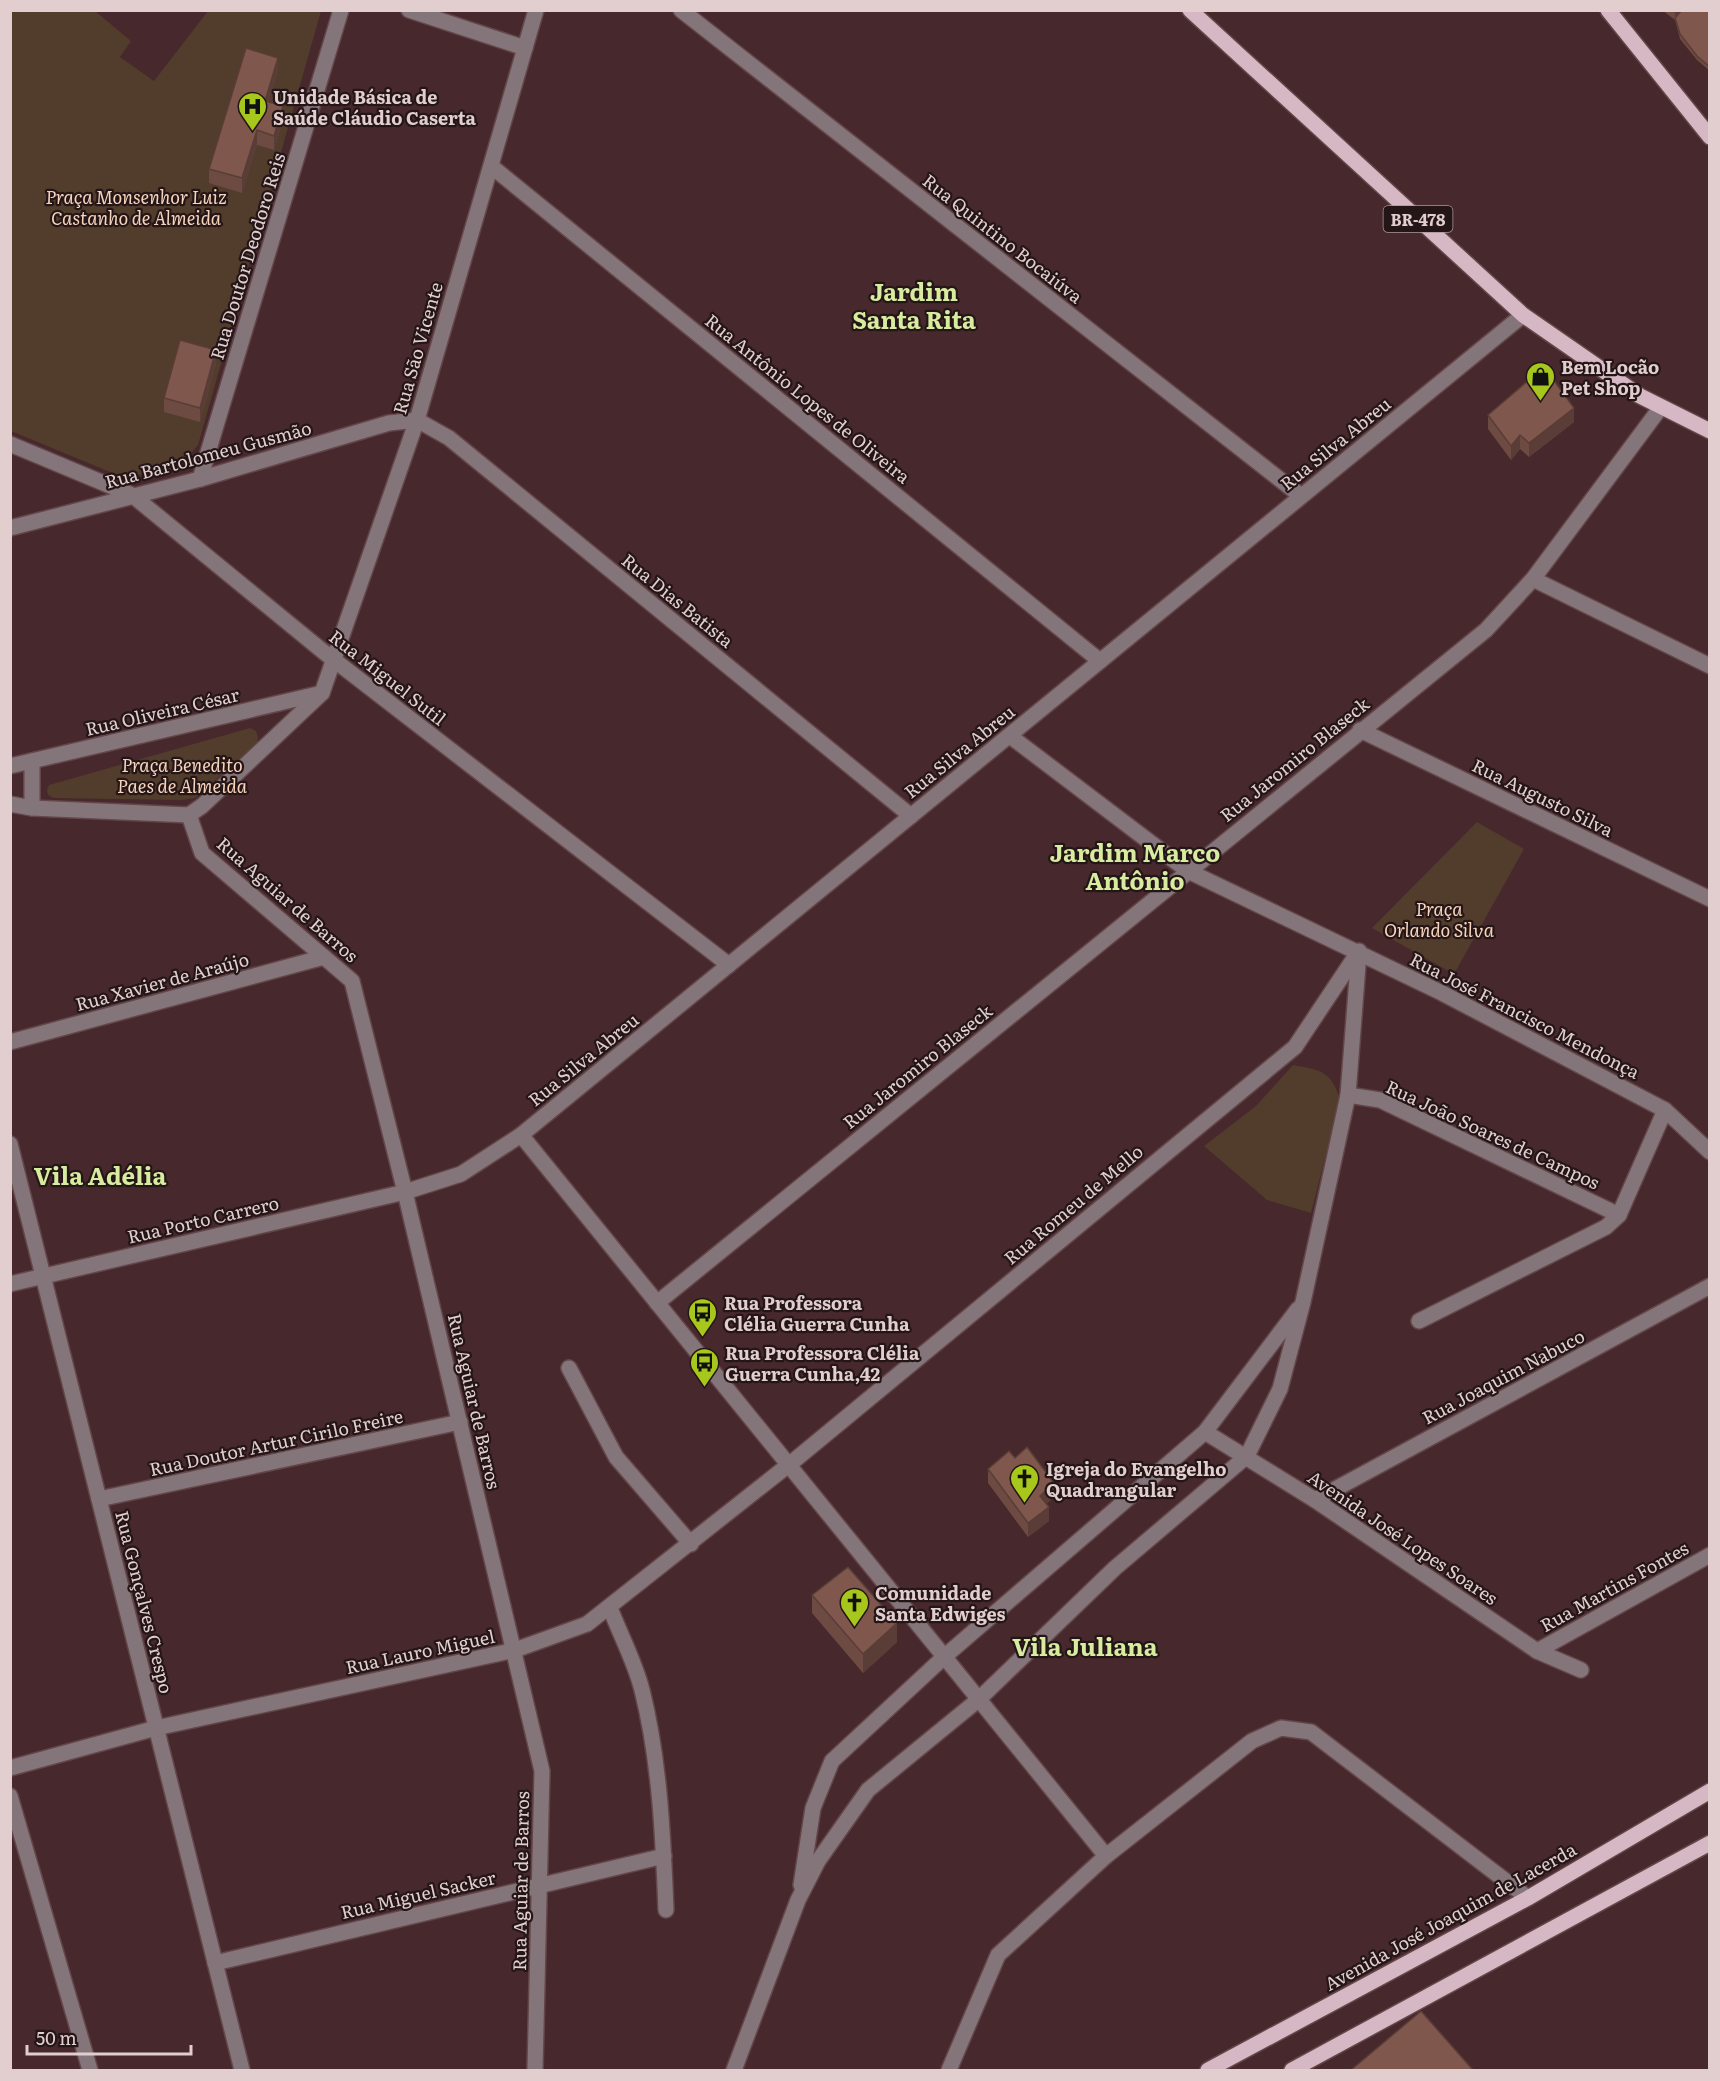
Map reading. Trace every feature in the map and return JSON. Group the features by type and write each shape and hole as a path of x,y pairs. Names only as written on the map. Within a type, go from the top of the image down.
{"main road":[{"name":"BR-478","path":"1190,10 1522,315 1640,396 1710,431"},
{"path":"1608,10 1710,137"},
{"name":"Avenida José Joaquim de Lacerda","path":"1208,2070 1528,1898 1710,1791"},
{"path":"1292,2070 1710,1843"}],"street":[{"name":"Rua Doutor Deodoro Reis","path":"200,479 341,10"},
{"path":"410,10 525,48"},
{"name":"Rua São Vicente","path":"322,693 417,420 536,10"},
{"name":"Rua Quintino Bocaiúva","path":"681,10 1301,496"},
{"name":"Rua Antônio Lopes de Oliveira","path":"491,166 1100,661"},
{"name":"Rua Silva Abreu","path":"405,1192 461,1174 521,1135 1522,315"},
{"name":"Rua Jaromiro Blaseck","path":"657,1303 1486,630 1533,579 1661,407"},
{"name":"Rua Bartolomeu Gusmão","path":"10,528 200,479 389,423 417,420"},
{"name":"Rua Dias Batista","path":"417,420 449,438 911,816"},
{"name":"Rua Miguel Sutil","path":"10,444 132,495 335,661 729,964"},
{"path":"1533,579 1710,666"},
{"path":"10,804 32,808 189,815 202,806 322,693"},
{"name":"Rua Oliveira César","path":"10,766 322,693"},
{"path":"258,708 276,714 280,720 274,738"},
{"name":"Rua Augusto Silva","path":"1360,730 1710,899"},
{"name":"Rua José Francisco Mendonça","path":"1010,736 1188,870 1359,951 1665,1110 1710,1152"},
{"path":"32,761 32,808"},
{"name":"Rua Aguiar de Barros","path":"189,815 202,853 352,981 405,1192 542,1771 535,2070"},
{"path":"734,2070 798,1900 818,1861 868,1790 978,1700 1115,1568 1247,1456 1280,1389 1303,1302 1348,1095 1359,951"},
{"name":"Rua Romeu de Mello","path":"788,1465 1295,1047 1359,951"},
{"name":"Rua Xavier de Araújo","path":"10,1042 324,957"},
{"name":"Rua João Soares de Campos","path":"1348,1095 1380,1100 1619,1215"},
{"path":"1419,1321 1606,1227 1619,1215 1665,1110"},
{"path":"521,1135 1106,1857"},
{"name":"Rua Gonçalves Crespo","path":"10,1144 242,2070"},
{"name":"Rua Porto Carrero","path":"10,1284 405,1192"},
{"name":"Rua Joaquim Nabuco","path":"1315,1500 1710,1286"},
{"path":"798,1900 813,1808 832,1761 944,1657 1205,1432 1303,1302"},
{"path":"569,1368 616,1457 691,1544"},
{"name":"Rua Doutor Artur Cirilo Freire","path":"99,1499 460,1422"},
{"name":"Avenida José Lopes Soares","path":"1205,1432 1315,1500 1537,1651 1581,1670"},
{"name":"Rua Lauro Miguel","path":"10,1768 156,1728 515,1650 587,1624 788,1465"},
{"name":"Rua Martins Fontes","path":"1537,1651 1710,1555"},
{"path":"610,1608 641,1687 656,1755 666,1910"},
{"path":"949,2070 998,1955 1106,1857 1252,1741 1281,1728 1311,1732 1528,1898"},
{"path":"10,1796 90,2070"},
{"name":"Rua Miguel Sacker","path":"215,1963 664,1856"}],"green space":[{"name":"Praça Monsenhor Luiz Castanho de Almeida","path":"10,11 95,11 131,41 120,57 154,81 208,11 321,11 198,445 183,462 167,471 122,477 11,431"},
{"name":"Praça Benedito Paes de Almeida","path":"250,728 256,731 257,743 195,798 182,800 54,798 48,795 49,785"},
{"name":"Praça Orlando Silva","path":"1477,822 1524,849 1454,974 1372,928"},
{"path":"1293,1065 1324,1073 1333,1083 1340,1099 1311,1213 1267,1200 1204,1146 1256,1106"}],"building":[{"path":"1682,10 1710,10 1710,67 1697,56 1680,34 1675,18"},
{"name":"Unidade Básica de Saúde Cláudio Caserta","path":"246,48 278,58 265,101 283,106 274,136 257,130 242,178 209,169"},
{"path":"180,340 216,350 200,408 164,398"},
{"name":"Bem Locão Pet Shop","path":"1544,367 1574,408 1529,443 1520,435 1511,446 1488,415"},
{"name":"Igreja do Evangelho Quadrangular","path":"1027,1447 1054,1483 1040,1496 1049,1507 1028,1523 988,1469 1009,1451 1015,1458"},
{"path":"848,1567 897,1623 863,1654 812,1595"},
{"path":"1421,2011 1473,2070 1351,2070"}],"place":[{"name":"Unidade Básica de Saúde Cláudio Caserta","path":"252,132"},
{"name":"Bem Locão Pet Shop","path":"1540,402"},
{"name":"Rua Professora Clélia Guerra Cunha","path":"703,1338"},
{"name":"Rua Professora Clélia Guerra Cunha,42","path":"704,1388"},
{"name":"Igreja do Evangelho Quadrangular","path":"1025,1504"},
{"name":"Comunidade Santa Edwiges","path":"854,1628"}],"district":[{"name":"Jardim Santa Rita","path":"914,304"},
{"name":"Jardim Marco Antônio","path":"1135,865"},
{"name":"Vila Adélia","path":"100,1174"},
{"name":"Vila Juliana","path":"1085,1645"}]}
